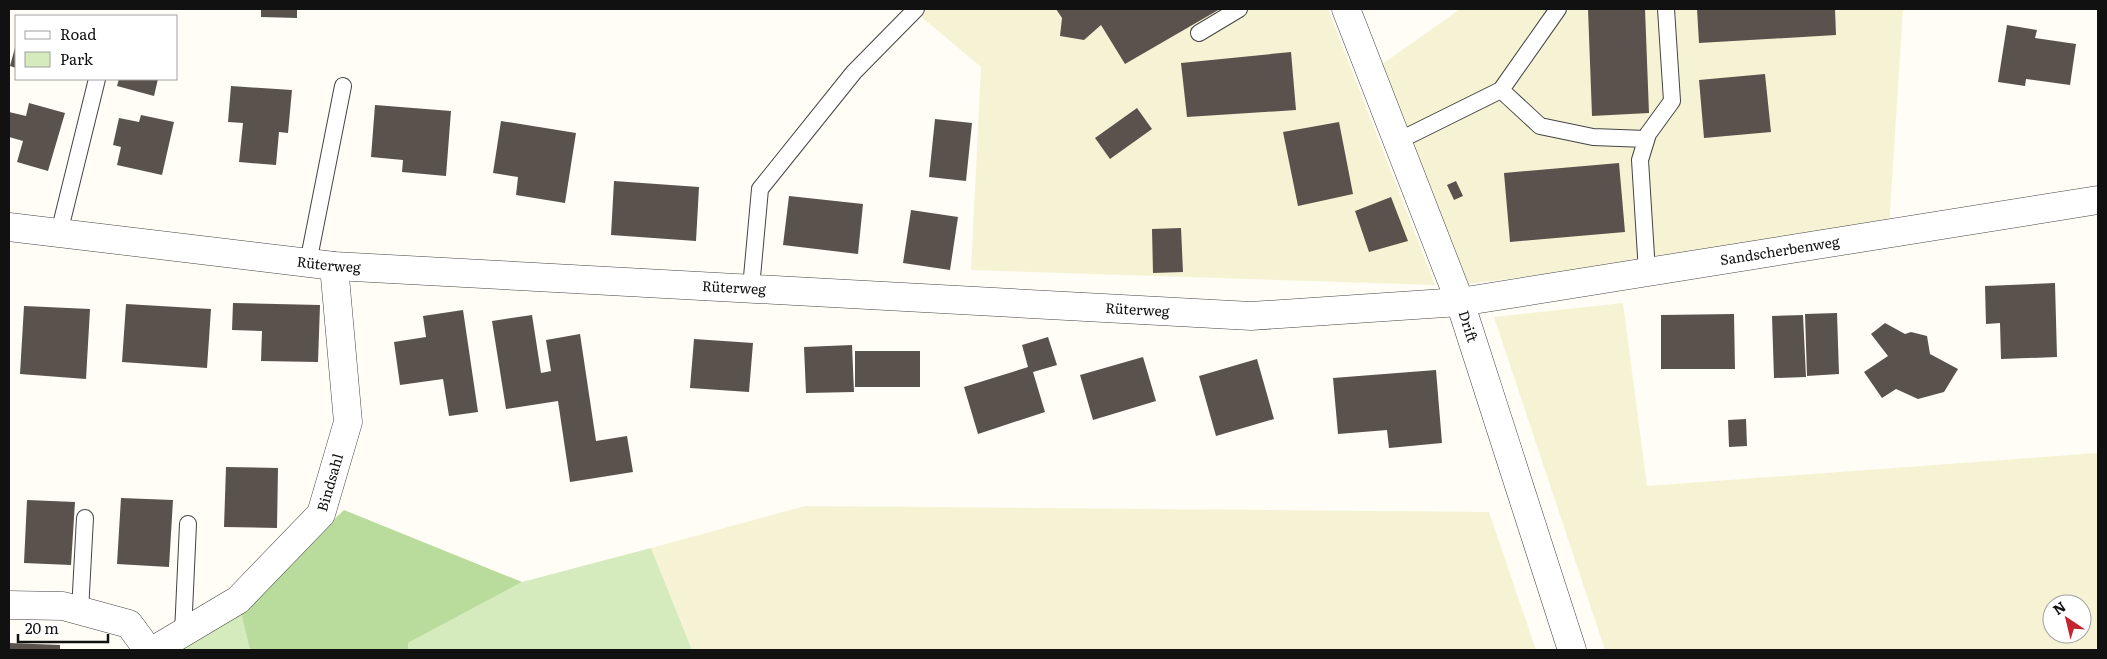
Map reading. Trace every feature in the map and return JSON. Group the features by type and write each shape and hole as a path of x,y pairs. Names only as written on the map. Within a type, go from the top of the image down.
{"street":[{"name":"Drift","path":"1346,9 1460,302 1572,650"},
{"name":"Sandscherbenweg","path":"1460,302 2098,200"},
{"name":"Rüterweg","path":"9,227 321,264 1251,316 1460,302"},
{"name":"Bindsahl","path":"154,650 238,600 322,514 348,422 321,264"},
{"path":"9,605 63,606 128,624 148,650"}],"lane":[{"path":"751,288 760,189 854,72 916,9"},
{"path":"1200,33 1239,9"},
{"path":"1398,141 1501,90 1558,9"},
{"path":"1647,272 1640,160 1646,139 1672,101 1666,9"},
{"path":"59,233 97,80"},
{"path":"321,264 343,86"},
{"path":"1501,90 1540,126 1593,137 1646,139"},
{"path":"80,611 84,518"},
{"path":"183,633 188,524"}],"shaded area":[{"path":"912,9 1328,9 1435,285 971,270 981,67"},
{"path":"1460,9 1903,9 1889,228 1454,286 1371,72"},
{"path":"1623,303 1647,486 2098,453 2098,650 1605,650 1494,317"},
{"path":"805,506 1489,512 1536,650 692,650 651,548"}],"green space":[{"path":"344,510 522,582 408,643 408,650 250,650 240,609"},
{"path":"651,548 692,650 408,650 408,643 522,582"},
{"path":"240,609 250,650 178,650"}],"building":[{"path":"261,9 297,9 297,18 261,17"},
{"path":"1056,9 1220,9 1125,64 1101,25 1084,40 1060,36 1062,18"},
{"path":"1588,9 1645,9 1649,113 1592,116"},
{"path":"1697,9 1835,9 1836,35 1699,43"},
{"path":"2007,25 2037,30 2035,38 2076,44 2070,85 2026,79 2025,86 1998,82"},
{"path":"15,48 15,68 10,66"},
{"path":"1291,52 1296,110 1187,117 1181,63"},
{"path":"1765,74 1771,132 1704,138 1699,80"},
{"path":"119,80 158,80 154,96 117,86"},
{"path":"231,86 292,90 288,133 279,132 276,165 239,162 243,123 228,122"},
{"path":"29,103 65,113 48,171 17,162 23,141 9,137 9,112 26,116"},
{"path":"375,105 451,111 446,176 402,172 403,160 371,157"},
{"path":"1137,108 1152,129 1110,159 1095,138"},
{"path":"141,115 174,122 162,175 117,165 121,147 113,145 119,118 139,122"},
{"path":"935,119 972,123 966,181 929,177"},
{"path":"501,121 576,133 565,203 516,195 518,177 493,173"},
{"path":"1339,122 1353,194 1298,206 1283,132"},
{"path":"1619,163 1625,232 1510,242 1504,173"},
{"path":"614,181 699,187 696,241 611,235"},
{"path":"1456,181 1463,196 1454,200 1447,185"},
{"path":"789,196 863,204 858,254 783,245"},
{"path":"1391,197 1408,241 1369,252 1355,211"},
{"path":"911,210 958,217 950,270 903,263"},
{"path":"1181,228 1183,272 1153,273 1152,229"},
{"path":"2055,283 2057,357 2001,359 2000,323 1986,324 1985,286"},
{"path":"233,303 320,305 318,362 261,361 262,331 232,330"},
{"path":"126,304 211,309 207,368 122,362"},
{"path":"24,306 90,309 86,379 20,374"},
{"path":"463,310 478,412 449,416 443,379 400,385 394,342 426,337 423,316"},
{"path":"1837,313 1839,374 1807,376 1805,314"},
{"path":"1734,314 1735,369 1661,369 1661,315"},
{"path":"532,315 541,373 551,371 546,340 580,334 596,441 627,436 633,472 570,482 558,401 506,409 492,321"},
{"path":"1803,315 1806,377 1774,378 1772,316"},
{"path":"1885,323 1905,334 1911,332 1927,336 1930,354 1958,369 1944,392 1918,399 1896,389 1882,398 1864,372 1888,356 1871,334"},
{"path":"1048,337 1057,365 1033,372 1045,412 978,434 964,387 1028,367 1022,345"},
{"path":"694,339 753,343 749,392 690,388"},
{"path":"852,345 854,392 806,393 804,347"},
{"path":"855,351 920,351 920,387 855,387"},
{"path":"1143,357 1156,401 1093,420 1080,375"},
{"path":"1257,359 1274,419 1216,436 1199,376"},
{"path":"1436,370 1442,443 1389,448 1387,430 1338,434 1333,378"},
{"path":"1746,419 1747,446 1729,447 1728,420"},
{"path":"226,467 278,468 277,528 224,527"},
{"path":"121,498 173,500 169,567 117,564"},
{"path":"27,500 75,502 71,565 24,563"},
{"path":"9,643 60,645 60,650 9,650"}]}
